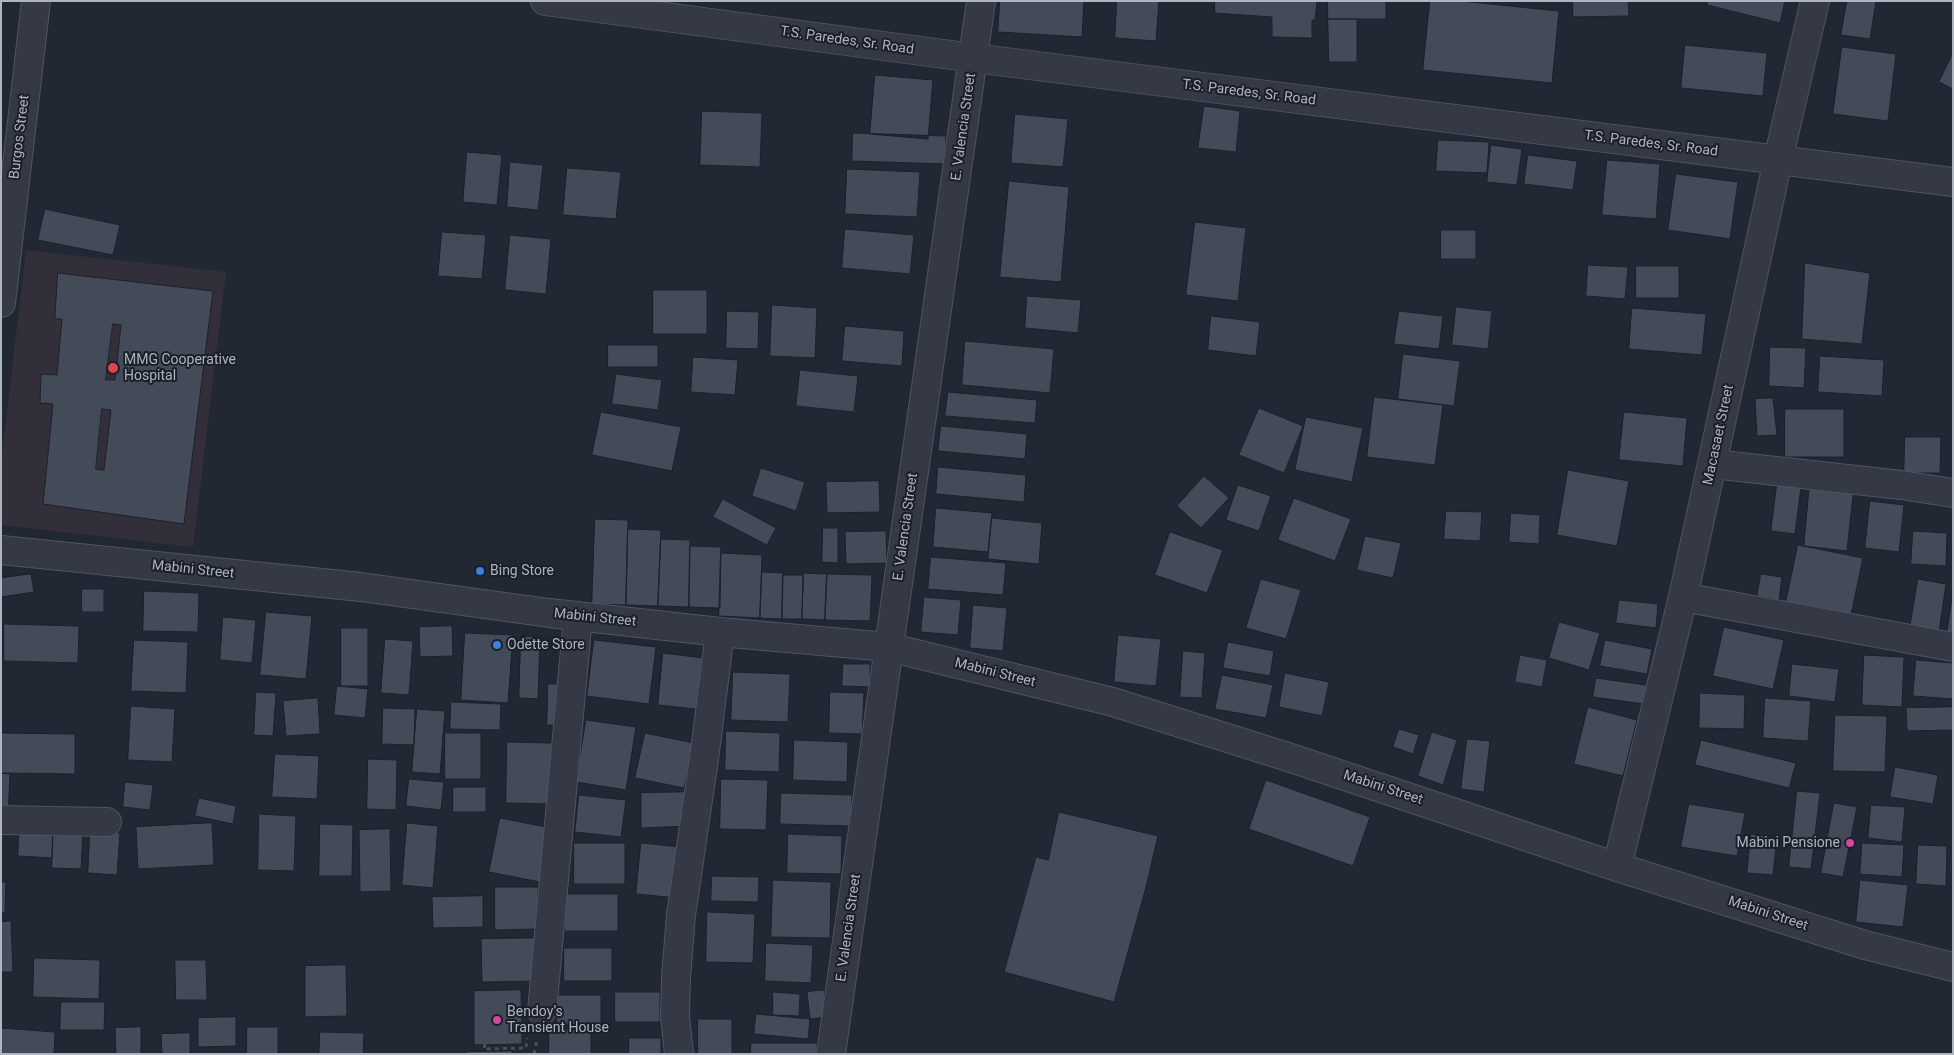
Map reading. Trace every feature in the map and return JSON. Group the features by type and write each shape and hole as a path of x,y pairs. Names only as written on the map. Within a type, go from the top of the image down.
{"street":[{"name":"Burgos Street","path":"1,303 36,1"},
{"name":"T.S. Paredes, Sr. Road","path":"545,1 974,58 1953,182"},
{"name":"E. Valencia Street","path":"831,1054 981,1"},
{"name":"Macasaet Street","path":"1617,867 1683,597 1778,160 1815,1"},
{"path":"1713,464 1900,485 1953,493"},
{"name":"Mabini Street","path":"1,550 361,587 578,616 720,632 888,647 1113,702 1290,758 1617,867 1865,945 1953,967"},
{"path":"1683,597 1953,647"},
{"path":"542,1011 578,616"},
{"path":"679,1054 675,1016 681,915 720,632"},
{"path":"1,820 107,822"}],"path":[{"path":"484,1044 484,1049 526,1048"}],"shaded area":[{"name":"MMG Cooperative Hospital","path":"26,250 226,272 193,547 1,525 1,463"}],"building":[{"path":"1000,1 1084,1 1082,37 998,32"},
{"path":"1117,1 1159,1 1156,41 1115,38"},
{"path":"1215,1 1317,1 1315,20 1312,20 1312,38 1272,37 1272,17 1215,13"},
{"path":"1328,1 1386,1 1386,19 1328,19"},
{"path":"1430,1 1460,1 1559,11 1552,83 1423,70"},
{"path":"1573,1 1628,1 1629,16 1573,17"},
{"path":"1708,1 1785,1 1780,23 1707,5"},
{"path":"1847,1 1876,1 1870,39 1841,35"},
{"path":"1328,19 1357,19 1357,62 1329,62"},
{"path":"1685,45 1767,53 1763,96 1681,88"},
{"path":"1842,47 1896,54 1888,121 1833,114"},
{"path":"1953,53 1953,89 1939,82"},
{"path":"875,75 933,80 928,139 870,134"},
{"path":"1204,106 1240,111 1236,152 1198,148"},
{"path":"702,111 762,113 760,167 700,165"},
{"path":"1015,114 1068,119 1063,167 1011,163"},
{"path":"853,133 946,136 945,164 852,161"},
{"path":"1438,140 1489,142 1487,173 1436,171"},
{"path":"1491,145 1522,149 1517,185 1487,182"},
{"path":"467,152 502,155 497,205 463,202"},
{"path":"1528,155 1577,161 1573,190 1524,184"},
{"path":"1607,160 1660,164 1656,219 1602,215"},
{"path":"510,162 543,165 538,210 507,207"},
{"path":"567,168 621,172 616,219 563,215"},
{"path":"847,169 920,172 917,217 845,214"},
{"path":"1676,174 1738,182 1730,239 1668,230"},
{"path":"1009,181 1069,187 1061,282 1000,277"},
{"path":"45,209 120,225 113,255 38,240"},
{"path":"1195,222 1246,228 1238,301 1186,295"},
{"path":"845,229 914,235 910,274 842,268"},
{"path":"1441,230 1476,230 1476,259 1441,259"},
{"path":"442,232 486,235 482,279 438,276"},
{"path":"510,235 551,239 546,294 505,290"},
{"path":"1805,263 1870,273 1862,344 1802,339"},
{"path":"1588,265 1628,267 1625,299 1586,296"},
{"path":"1636,266 1679,266 1679,298 1636,298"},
{"name":"MMG Cooperative Hospital","path":"58,273 213,291 184,524 43,504 53,404 40,403 41,374 57,375 62,319 55,319","holes":["113,324 121,325 115,380 106,380","102,409 111,410 104,470 96,469"]},
{"path":"653,290 707,290 707,334 653,334"},
{"path":"1027,296 1081,300 1078,333 1025,328"},
{"path":"772,305 817,308 815,358 770,356"},
{"path":"1456,307 1492,311 1488,349 1452,345"},
{"path":"1632,308 1706,314 1702,355 1629,349"},
{"path":"727,311 759,312 758,349 726,348"},
{"path":"1399,311 1443,316 1439,349 1394,344"},
{"path":"1211,316 1260,322 1256,356 1208,350"},
{"path":"845,326 904,331 902,366 842,361"},
{"path":"965,341 1054,349 1050,393 962,385"},
{"path":"608,345 658,345 658,367 608,367"},
{"path":"1770,347 1806,348 1804,388 1769,386"},
{"path":"1403,354 1460,361 1454,406 1398,399"},
{"path":"1820,356 1884,360 1882,396 1818,392"},
{"path":"693,357 738,360 735,395 691,392"},
{"path":"800,370 858,376 854,412 796,406"},
{"path":"616,374 662,380 658,410 612,404"},
{"path":"948,392 1037,400 1035,423 945,416"},
{"path":"1374,397 1443,405 1435,465 1367,457"},
{"path":"1773,398 1777,435 1757,436 1755,399"},
{"path":"1259,408 1303,426 1284,473 1239,455"},
{"path":"1785,409 1844,409 1844,457 1785,457"},
{"path":"601,412 681,427 672,471 592,455"},
{"path":"1624,412 1687,418 1683,466 1619,460"},
{"path":"1306,417 1363,428 1352,482 1295,470"},
{"path":"941,426 1027,434 1025,459 938,451"},
{"path":"1905,437 1941,437 1940,473 1904,473"},
{"path":"938,467 1026,475 1024,502 936,494"},
{"path":"761,468 805,482 796,511 752,496"},
{"path":"1568,470 1629,481 1617,546 1557,535"},
{"path":"1204,476 1229,498 1201,528 1177,506"},
{"path":"1778,476 1802,479 1795,534 1771,531"},
{"path":"879,481 880,512 827,513 826,482"},
{"path":"1810,481 1854,486 1847,551 1804,546"},
{"path":"1238,485 1271,496 1259,531 1226,520"},
{"path":"1294,498 1351,519 1335,561 1278,540"},
{"path":"723,499 776,528 767,545 713,517"},
{"path":"1870,501 1904,505 1899,552 1865,548"},
{"path":"936,508 992,513 988,552 933,547"},
{"path":"1446,511 1482,512 1480,541 1444,539"},
{"path":"1511,513 1540,515 1539,544 1509,542"},
{"path":"992,518 1042,523 1039,564 988,559"},
{"path":"595,519 628,520 626,605 592,604"},
{"path":"823,528 838,528 838,563 822,562"},
{"path":"628,529 661,530 658,606 626,605"},
{"path":"886,531 887,563 846,564 845,532"},
{"path":"1913,531 1947,533 1946,566 1911,564"},
{"path":"1170,532 1223,550 1207,593 1155,575"},
{"path":"1365,536 1401,543 1393,578 1357,570"},
{"path":"661,539 690,540 689,607 658,606"},
{"path":"1798,545 1863,558 1851,615 1786,602"},
{"path":"690,546 721,547 720,608 689,607"},
{"path":"721,553 762,555 760,618 719,616"},
{"path":"931,557 1006,563 1003,595 928,589"},
{"path":"762,572 783,573 782,619 760,618"},
{"path":"804,573 827,574 825,620 802,619"},
{"path":"31,574 34,592 1,597 1,578"},
{"path":"827,574 872,575 870,621 825,620"},
{"path":"1761,574 1782,577 1779,600 1757,596"},
{"path":"783,575 803,575 802,619 782,619"},
{"path":"1261,579 1301,590 1286,639 1246,628"},
{"path":"1918,579 1946,584 1939,632 1910,628"},
{"path":"82,589 104,589 104,612 82,612"},
{"path":"144,591 199,593 198,632 143,631"},
{"path":"1953,591 1953,641 1946,640"},
{"path":"924,597 961,600 958,635 921,632"},
{"path":"1619,600 1658,604 1656,628 1616,623"},
{"path":"973,605 1007,608 1003,651 970,648"},
{"path":"266,612 312,616 306,679 260,675"},
{"path":"223,617 256,620 252,663 220,660"},
{"path":"1559,622 1600,633 1589,670 1549,658"},
{"path":"4,624 79,626 78,663 4,661"},
{"path":"452,626 453,656 420,657 419,627"},
{"path":"1724,627 1784,640 1773,689 1713,676"},
{"path":"341,628 368,628 368,686 341,686"},
{"path":"465,633 513,635 508,703 461,700"},
{"path":"1118,635 1161,639 1156,686 1114,682"},
{"path":"521,636 540,637 538,699 519,698"},
{"path":"385,639 413,641 409,695 381,693"},
{"path":"134,640 188,642 186,693 131,691"},
{"path":"594,640 656,647 649,704 587,696"},
{"path":"1605,640 1652,649 1647,674 1600,666"},
{"path":"1228,642 1274,651 1270,676 1223,668"},
{"path":"1183,651 1205,653 1202,698 1180,697"},
{"path":"663,653 711,659 705,710 658,705"},
{"path":"1520,655 1547,660 1542,687 1515,682"},
{"path":"1864,655 1904,657 1902,707 1862,705"},
{"path":"1916,660 1953,663 1953,699 1913,696"},
{"path":"843,664 870,664 870,687 842,686"},
{"path":"1792,664 1839,669 1835,702 1789,696"},
{"path":"733,672 790,674 788,722 731,720"},
{"path":"1285,673 1329,682 1322,716 1279,707"},
{"path":"1222,675 1273,685 1266,718 1215,709"},
{"path":"1596,678 1653,686 1651,705 1593,697"},
{"path":"548,684 564,684 563,725 547,725"},
{"path":"337,686 368,689 365,718 334,715"},
{"path":"256,692 276,693 273,736 254,735"},
{"path":"830,692 864,693 862,734 829,733"},
{"path":"1700,693 1745,695 1744,729 1699,728"},
{"path":"318,698 320,734 286,736 283,701"},
{"path":"1765,698 1811,701 1808,741 1763,738"},
{"path":"451,702 501,704 500,730 450,729"},
{"path":"131,706 175,709 172,762 128,760"},
{"path":"1588,707 1637,720 1623,776 1574,764"},
{"path":"1953,707 1953,730 1907,731 1906,708"},
{"path":"383,708 415,709 414,745 382,744"},
{"path":"417,709 445,711 440,774 412,772"},
{"path":"1835,715 1887,716 1885,772 1833,771"},
{"path":"586,720 636,727 626,790 576,782"},
{"path":"1399,729 1419,735 1413,754 1393,747"},
{"path":"726,731 780,733 779,772 725,770"},
{"path":"1432,732 1457,740 1443,785 1418,776"},
{"path":"1,733 75,734 75,774 1,773"},
{"path":"445,733 481,733 481,779 445,779"},
{"path":"645,733 694,743 684,788 635,778"},
{"path":"1467,739 1490,741 1484,792 1461,789"},
{"path":"794,740 848,742 847,782 793,780"},
{"path":"1701,740 1796,763 1789,788 1695,765"},
{"path":"507,742 552,743 551,804 506,803"},
{"path":"275,754 319,756 317,799 272,797"},
{"path":"368,759 397,760 396,810 367,809"},
{"path":"1895,767 1938,775 1933,804 1890,797"},
{"path":"1,773 10,774 8,816 1,815"},
{"path":"409,779 444,782 441,810 406,806"},
{"path":"721,779 768,780 766,830 720,829"},
{"path":"1266,780 1370,817 1353,866 1249,829"},
{"path":"125,782 153,785 150,810 123,807"},
{"path":"453,787 486,787 486,812 453,812"},
{"path":"1797,791 1820,793 1811,869 1789,867"},
{"path":"688,792 689,826 641,828 641,793"},
{"path":"781,793 852,795 851,826 780,824"},
{"path":"579,795 626,800 621,837 575,832"},
{"path":"199,798 236,806 233,824 195,816"},
{"path":"1834,803 1857,807 1843,877 1821,873"},
{"path":"1689,804 1745,813 1737,856 1681,847"},
{"path":"1871,805 1905,807 1902,842 1868,838"},
{"path":"1059,812 1158,836 1114,1002 1004,972 1036,857 1048,860"},
{"path":"259,814 296,816 294,871 258,870"},
{"path":"500,818 551,828 540,882 489,872"},
{"path":"212,823 214,865 138,869 136,827"},
{"path":"407,823 438,826 433,888 402,885"},
{"path":"320,824 353,825 352,876 319,876"},
{"path":"390,829 391,891 360,892 359,830"},
{"path":"90,831 120,833 117,875 88,873"},
{"path":"53,832 83,833 81,869 52,868"},
{"path":"19,833 53,835 52,858 18,856"},
{"path":"788,834 842,836 841,874 787,873"},
{"path":"1751,834 1777,837 1773,875 1747,873"},
{"path":"574,843 625,843 625,884 574,884"},
{"path":"641,843 682,847 677,898 636,894"},
{"path":"1862,843 1904,845 1902,877 1860,874"},
{"path":"1918,845 1947,846 1946,886 1916,884"},
{"path":"712,876 759,877 758,902 711,901"},
{"path":"773,880 831,882 830,938 771,937"},
{"path":"1860,880 1908,885 1903,927 1856,922"},
{"path":"1,882 6,882 5,913 1,913"},
{"path":"495,887 538,887 539,929 495,930"},
{"path":"565,894 618,894 618,931 565,931"},
{"path":"483,896 483,927 433,928 432,897"},
{"path":"707,912 755,914 753,963 706,962"},
{"path":"11,921 13,972 1,972 1,922"},
{"path":"542,938 542,981 482,982 481,939"},
{"path":"766,943 813,945 811,983 765,981"},
{"path":"564,948 612,948 612,981 564,981"},
{"path":"34,958 100,960 99,999 33,997"},
{"path":"175,960 206,960 207,1000 176,1000"},
{"path":"346,965 347,1016 305,1017 305,966"},
{"path":"521,990 522,1044 474,1045 474,991"},
{"path":"824,990 827,1017 810,1019 807,992"},
{"path":"615,992 660,992 660,1022 615,1022"},
{"path":"773,992 800,994 799,1016 773,1015"},
{"path":"557,995 601,995 601,1025 557,1025"},
{"path":"61,1002 105,1002 104,1030 60,1030"},
{"path":"756,1014 810,1019 808,1039 754,1034"},
{"path":"236,1017 236,1046 198,1047 198,1018"},
{"path":"698,1019 732,1019 732,1054 698,1054"},
{"path":"141,1027 141,1054 116,1054 115,1028"},
{"path":"247,1027 278,1027 278,1054 247,1054"},
{"path":"1,1028 55,1032 54,1054 1,1054"},
{"path":"549,1029 591,1029 591,1054 549,1054"},
{"path":"320,1032 364,1033 363,1054 319,1054"},
{"path":"190,1033 190,1054 162,1054 161,1034"},
{"path":"629,1038 661,1038 661,1054 629,1054"},
{"path":"751,1043 817,1043 817,1054 751,1054"},
{"path":"512,1051 512,1054 466,1054 466,1052"}],"place":[{"name":"MMG Cooperative Hospital","path":"113,368"},
{"name":"Bing Store","path":"480,571"},
{"name":"Odette Store","path":"497,645"},
{"name":"Mabini Pensione","path":"1850,843"},
{"name":"Bendoy’s Transient House","path":"497,1020"}]}
